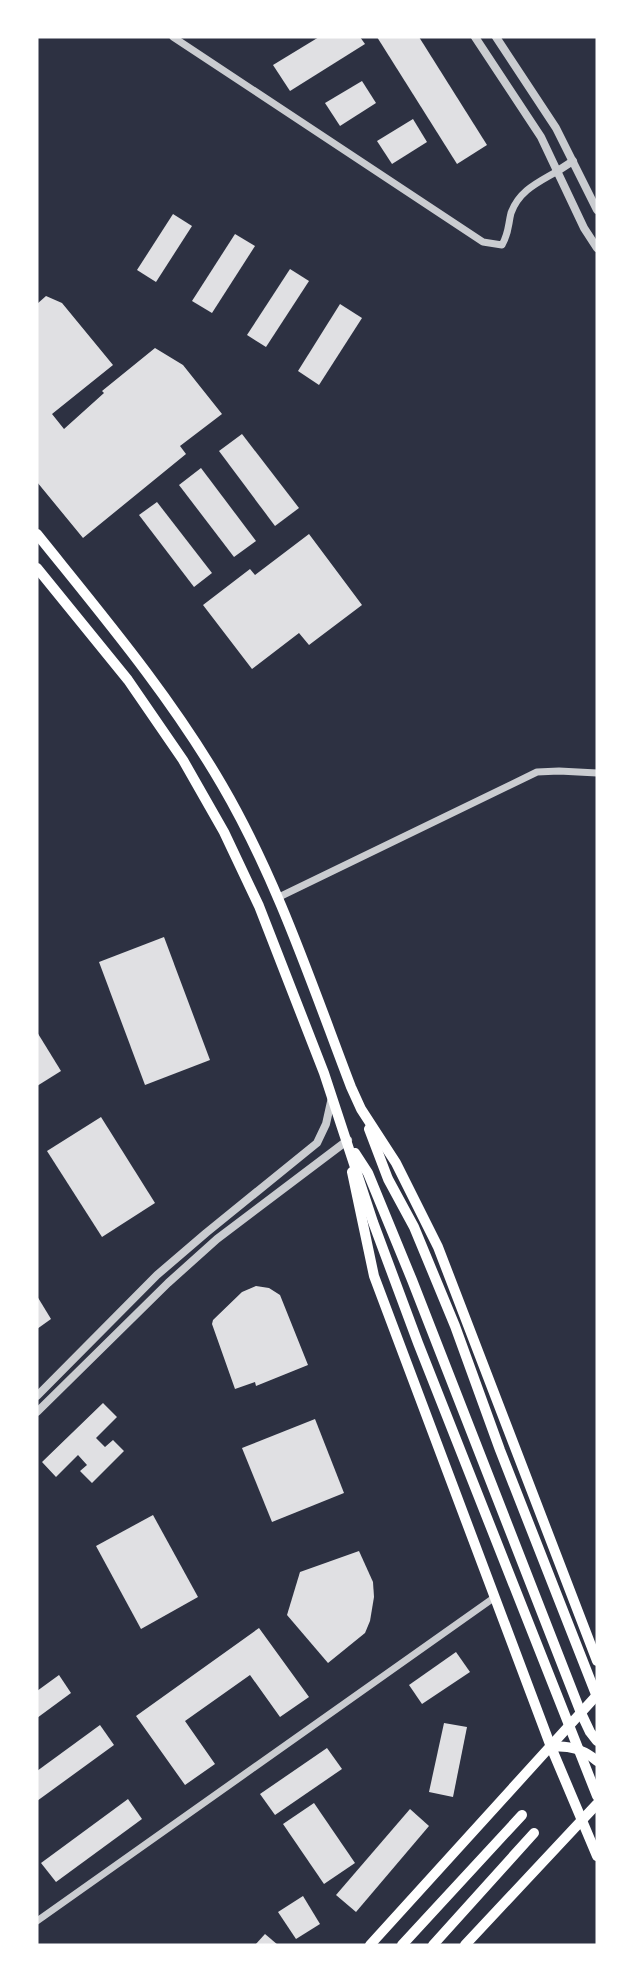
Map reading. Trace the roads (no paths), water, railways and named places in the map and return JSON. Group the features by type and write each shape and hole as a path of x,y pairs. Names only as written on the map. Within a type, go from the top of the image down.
{"main road":[{"path":"37,534 128,646 187,728 257,851 388,1179 414,1227 455,1326 500,1450 597,1696 370,1945"},
{"path":"37,568 128,680 183,760 224,832 259,906 348,1140 373,1223 418,1343 597,1796"},
{"path":"361,1109 396,1163 438,1247 597,1661"},
{"path":"348,1140 353,1178 374,1276 551,1747 597,1856"},
{"path":"348,1140 368,1172 581,1713 597,1741"},
{"path":"551,1747 579,1750 597,1761"},
{"path":"465,1945 597,1804"},
{"path":"402,1945 522,1815"},
{"path":"433,1945 534,1833"}],"street":[{"path":"173,37 483,242 502,245 509,234 511,214 520,194 573,161"},
{"path":"475,37 541,137 584,228 597,248"},
{"path":"496,37 556,128 597,210"},
{"path":"277,898 537,772 597,773"},
{"path":"37,1396 157,1275 317,1143 326,1124 332,1097"},
{"path":"37,1412 168,1283 218,1239 348,1140"},
{"path":"37,1921 495,1597"}]}
